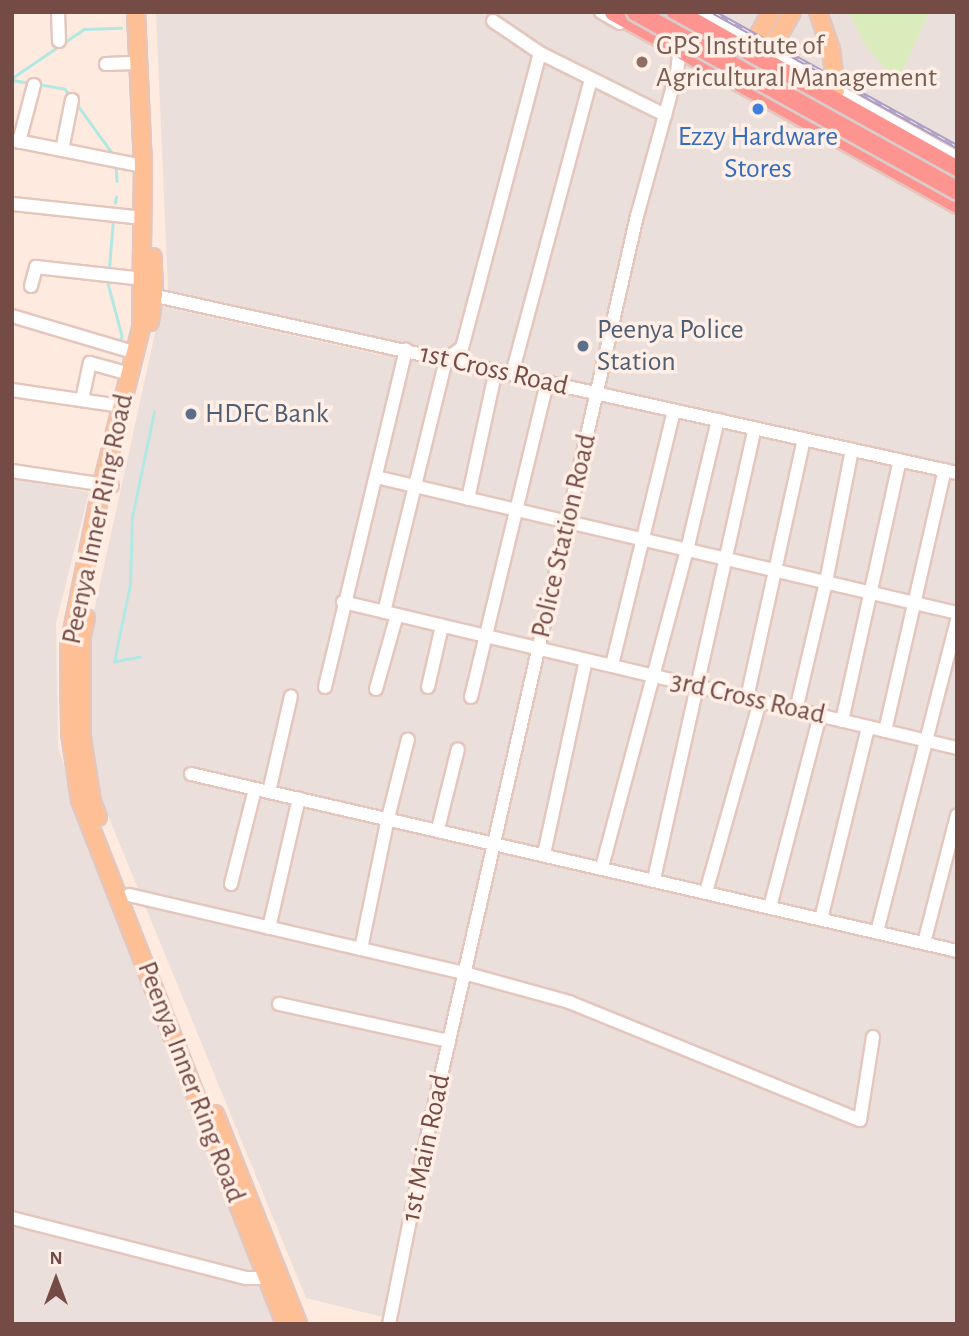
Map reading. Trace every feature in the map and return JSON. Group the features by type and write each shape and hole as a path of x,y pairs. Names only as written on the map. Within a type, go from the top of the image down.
{"highway":[{"path":"614,12 679,52 957,204"},
{"path":"636,12 957,191"},
{"path":"660,12 957,178"},
{"path":"676,12 696,17 957,170"}],"main road":[{"name":"Peenya Inner Ring Road","path":"136,12 140,63 146,289 107,485 69,646 70,733 80,800 269,1270 298,1324"},
{"name":"Peenya Inner Ring Road","path":"145,12 146,289 136,353 120,406 82,636 82,738 92,802 269,1270 285,1324"},
{"path":"760,53 771,12"},
{"path":"741,84 760,53 792,12"},
{"path":"818,12 831,49 836,91"}],"street":[{"path":"58,12 59,41"},
{"path":"601,12 679,52 957,210"},
{"name":"Police Station Road","path":"464,973 637,216 679,52 696,17"},
{"path":"494,21 540,53 665,115"},
{"path":"376,689 415,486 446,359 462,348 540,53"},
{"path":"760,53 836,91 957,158"},
{"path":"106,64 140,63"},
{"path":"512,374 554,229 591,80"},
{"path":"34,85 16,141 143,166"},
{"path":"62,150 72,100"},
{"path":"930,142 957,147"},
{"path":"13,204 143,218"},
{"name":"1st Cross Road","path":"31,286 36,267 146,289 951,472"},
{"path":"12,316 136,353"},
{"path":"325,687 343,602 406,350"},
{"path":"82,401 90,363 130,373"},
{"path":"468,499 496,370"},
{"path":"471,697 547,382"},
{"path":"12,390 120,406"},
{"path":"612,665 674,410"},
{"path":"602,867 687,551 718,420"},
{"path":"654,879 755,428"},
{"path":"747,698 804,439"},
{"path":"796,710 826,582 852,450"},
{"path":"842,721 900,460"},
{"path":"12,471 107,485"},
{"path":"886,731 914,603 951,472"},
{"path":"376,477 957,613"},
{"name":"3rd Cross Road","path":"343,602 957,748"},
{"path":"877,932 957,621"},
{"path":"428,687 442,626"},
{"path":"544,854 586,660"},
{"path":"269,792 291,696"},
{"path":"706,892 760,701"},
{"path":"770,907 820,715"},
{"path":"821,919 868,727"},
{"path":"361,949 388,818 408,738"},
{"path":"438,829 458,749"},
{"path":"191,774 957,951"},
{"path":"231,884 255,789"},
{"path":"269,928 299,798"},
{"path":"924,943 957,815"},
{"path":"129,895 464,973 569,1002 860,1120 873,1037"},
{"name":"1st Main Road","path":"389,1324 464,973"},
{"path":"279,1004 449,1041"},
{"path":"12,1218 246,1278 269,1270"}],"shaded area":[{"path":"156,12 957,12 957,1324 387,1324 387,1318 306,1298 91,774 87,643 161,306 381,355 406,344 168,290"},
{"path":"12,479 89,492 56,623 58,746 82,826 275,1324 12,1324"}],"green space":[{"path":"849,12 929,12 897,82 865,45"}],"waterway":[{"path":"12,78 84,29 121,28"},
{"path":"12,80 31,83"},
{"path":"38,84 65,89 70,95"},
{"path":"76,103 113,154"},
{"path":"116,163 117,181"},
{"path":"115,203 116,197"},
{"path":"109,268 113,219"},
{"path":"108,283 122,336 120,342"},
{"path":"140,657 114,662 130,584 132,517 154,412"}],"railway":[{"path":"714,12 957,146"}],"place":[{"name":"GPS Institute of Agricultural Management","path":"642,62"},
{"name":"Ezzy Hardware Stores","path":"758,109"},
{"name":"Peenya Police Station","path":"583,346"},
{"name":"HDFC Bank","path":"191,414"}]}
